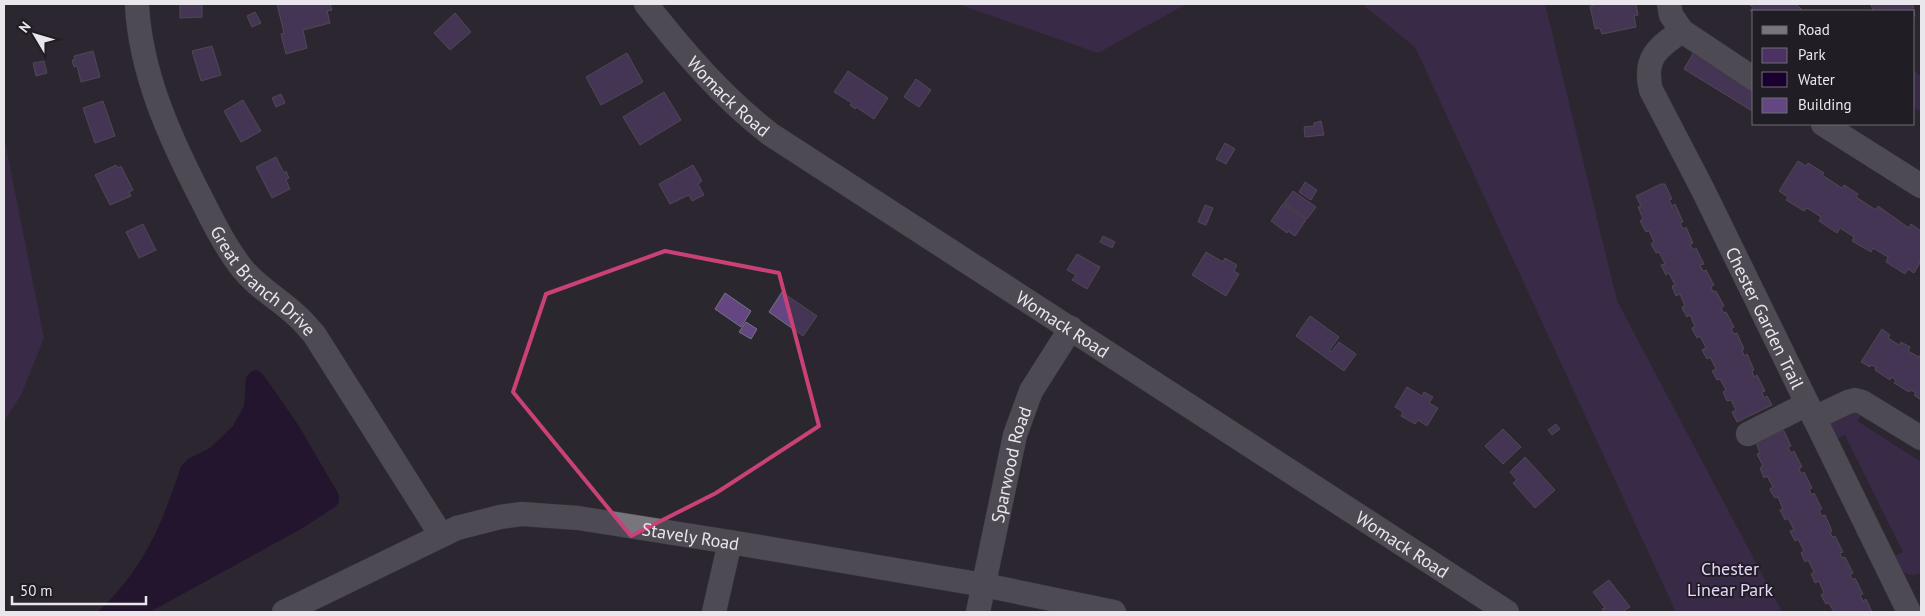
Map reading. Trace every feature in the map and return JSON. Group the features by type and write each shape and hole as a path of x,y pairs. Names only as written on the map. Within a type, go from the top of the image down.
{"street":[{"name":"Great Branch Drive","path":"137,4 142,44 151,81 168,129 218,231 229,250 253,281 298,317 314,334 441,535"},
{"name":"Womack Road","path":"646,4 713,84 746,116 770,134 1506,612"},
{"path":"1669,4 1671,15 1682,31 1752,78"},
{"name":"Chester Garden Trail","path":"1682,31 1666,41 1657,50 1651,61 1648,76 1651,90 1703,190 1811,411 1913,606"},
{"path":"1825,125 1921,186"},
{"name":"Sparwood Road","path":"978,612 1015,435 1022,411 1031,391 1071,328"},
{"path":"1748,434 1811,411 1854,400 1862,402 1921,438"},
{"name":"Stavely Road","path":"284,612 441,535 500,516 522,514 578,518 984,584 1114,612"},
{"path":"714,612 730,542"}],"highlighted area":[{"path":"665,251 779,273 819,426 716,493 631,536 513,392 546,294"}],"green space":[{"path":"958,4 1186,4 1098,53"},
{"name":"Chester Linear Park","path":"1362,4 1545,4 1617,301 1782,612 1676,612 1415,47"},
{"path":"1915,72 1921,76 1921,112 1915,108"},
{"path":"4,137 44,338 21,395 4,421"},
{"path":"1863,411 1857,421 1921,462 1921,573 1911,575 1896,569 1893,557 1903,552 1845,435 1836,439 1829,426 1834,415"}],"water":[{"path":"258,370 265,377 299,426 339,495 339,502 335,507 301,529 150,612 98,612 128,579 150,545 159,527 181,466 188,459 210,448 233,426 244,406 246,377 252,371"}],"building":[{"path":"180,4 202,4 202,17 180,18"},
{"path":"277,4 330,4 332,10 327,11 330,23 303,30 307,48 286,54 281,34 284,33"},
{"path":"1595,4 1636,4 1638,15 1634,16 1636,27 1602,34 1600,28 1595,29 1590,6"},
{"path":"1749,4 1796,4 1802,10 1752,10 1752,12 1750,10 1753,8"},
{"path":"1871,4 1917,4 1913,5 1914,10 1873,10"},
{"path":"255,12 261,23 252,27 247,16"},
{"path":"455,13 471,32 450,50 434,33"},
{"path":"212,46 221,75 201,81 192,51"},
{"path":"93,51 100,77 81,82 77,66 74,67 72,60 75,60 74,56"},
{"path":"1694,52 1752,88 1752,111 1684,69"},
{"path":"627,53 643,82 601,105 586,77"},
{"path":"44,61 47,73 36,76 33,63"},
{"path":"848,71 888,98 874,119 856,107 855,109 850,105 852,103 834,92"},
{"path":"916,79 931,90 919,107 904,97"},
{"path":"664,92 681,120 640,145 623,117"},
{"path":"281,94 285,103 276,107 272,98"},
{"path":"243,100 261,131 241,142 224,111"},
{"path":"103,101 115,136 95,143 83,108"},
{"path":"1321,121 1324,135 1305,137 1304,127 1314,126 1314,123"},
{"path":"1225,143 1235,149 1226,164 1216,159"},
{"path":"276,157 284,173 286,171 289,178 286,180 290,189 272,198 256,167"},
{"path":"1798,161 1806,166 1808,163 1842,188 1844,185 1858,194 1856,197 1876,210 1878,206 1909,228 1911,224 1921,231 1921,261 1914,273 1908,269 1905,274 1886,262 1888,257 1873,248 1871,252 1852,241 1854,237 1840,228 1837,233 1819,221 1821,217 1807,208 1804,211 1786,200 1788,197 1779,191"},
{"path":"116,165 118,168 121,166 133,190 129,192 131,196 110,205 95,175"},
{"path":"693,165 702,181 698,184 704,195 692,201 689,195 670,204 659,184"},
{"path":"1305,182 1317,190 1311,200 1299,192"},
{"path":"1661,184 1665,184 1672,199 1669,200 1672,206 1675,204 1683,222 1680,223 1683,229 1686,227 1693,243 1690,244 1693,250 1696,248 1704,264 1700,265 1703,271 1706,270 1714,285 1711,287 1713,292 1716,291 1724,306 1721,308 1724,313 1726,312 1734,327 1731,329 1734,334 1737,333 1744,349 1742,350 1744,356 1747,354 1754,370 1752,371 1754,377 1757,375 1765,391 1762,392 1764,398 1767,396 1772,405 1737,422 1732,412 1736,410 1731,400 1727,401 1723,392 1726,390 1720,379 1717,380 1712,371 1716,369 1710,357 1707,359 1702,350 1706,348 1700,336 1697,338 1693,331 1692,328 1695,327 1690,315 1687,317 1683,310 1682,307 1685,306 1680,294 1676,296 1672,286 1675,285 1669,273 1666,275 1661,265 1665,264 1659,252 1656,253 1651,244 1654,242 1649,231 1646,232 1640,221 1643,219 1638,207 1641,206 1636,196"},
{"path":"1293,191 1316,207 1307,219 1284,203"},
{"path":"1283,204 1306,220 1295,236 1288,231 1287,233 1271,221"},
{"path":"1205,205 1213,208 1206,225 1198,222"},
{"path":"143,224 156,250 139,258 126,232"},
{"path":"1103,236 1115,242 1112,248 1100,242"},
{"path":"1206,252 1223,262 1225,258 1237,265 1234,271 1239,274 1226,296 1192,275"},
{"path":"1077,254 1100,267 1087,289 1072,280 1076,275 1067,270"},
{"path":"782,292 817,316 803,336 769,312"},
{"path":"725,293 751,311 741,327 715,309"},
{"path":"1310,316 1339,337 1329,351 1331,352 1339,342 1356,354 1344,371 1296,336"},
{"path":"746,322 757,329 751,339 739,332"},
{"path":"1882,329 1890,335 1888,338 1899,345 1901,342 1910,347 1908,351 1919,357 1921,354 1921,400 1914,395 1916,393 1911,390 1909,392 1894,383 1896,380 1891,377 1890,380 1875,370 1876,367 1871,365 1870,367 1861,362"},
{"path":"1407,387 1422,396 1424,392 1433,397 1429,403 1438,408 1427,426 1418,420 1415,424 1401,416 1403,412 1395,407"},
{"path":"1556,424 1560,429 1552,435 1548,430"},
{"path":"1503,429 1521,447 1503,464 1485,446"},
{"path":"1784,431 1791,446 1788,447 1791,453 1794,451 1802,467 1799,468 1801,474 1804,472 1812,488 1809,490 1812,495 1814,493 1822,509 1819,511 1822,516 1825,515 1832,531 1830,532 1832,537 1835,536 1843,552 1840,553 1842,558 1845,557 1853,573 1850,575 1853,580 1855,578 1863,594 1860,595 1863,601 1866,599 1872,612 1834,612 1821,595 1824,593 1819,581 1815,583 1811,574 1814,572 1808,560 1805,562 1801,553 1804,551 1798,539 1795,541 1790,531 1794,530 1788,518 1785,520 1780,510 1783,509 1778,497 1775,498 1771,492 1770,489 1773,487 1767,476 1764,478 1760,468 1763,466 1757,454 1760,453 1756,443"},
{"path":"1525,457 1555,490 1535,508 1513,483 1517,480 1510,472"},
{"path":"1609,580 1630,607 1622,612 1604,612 1602,609 1605,608 1593,592"}]}
